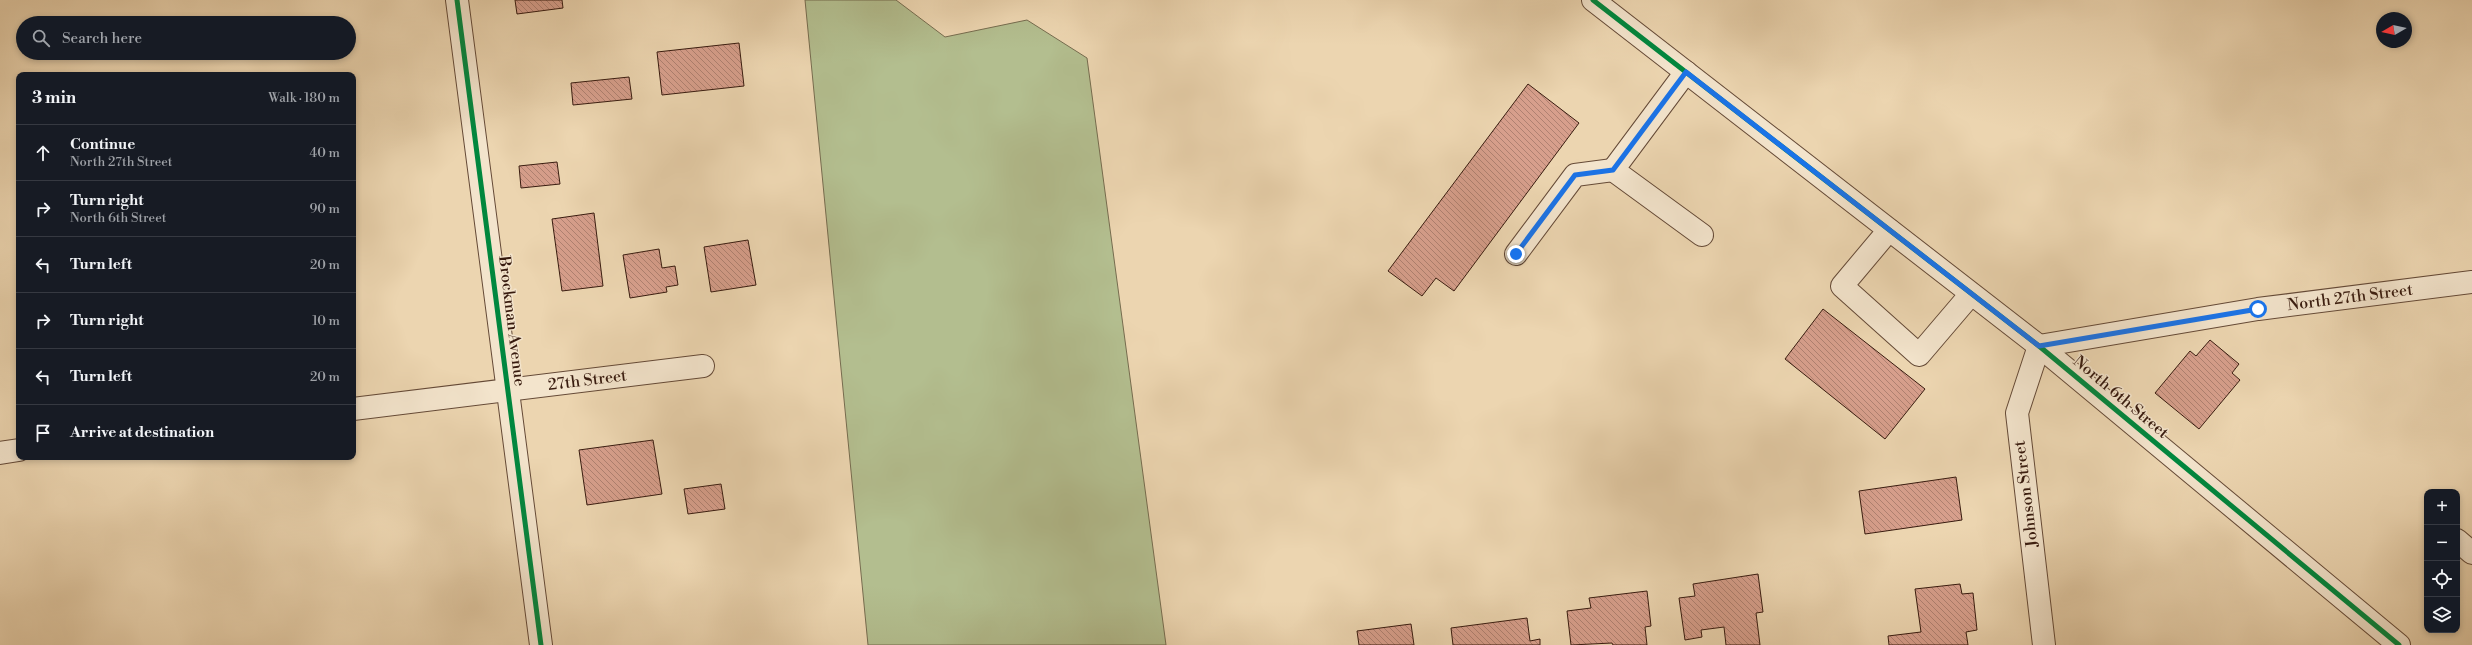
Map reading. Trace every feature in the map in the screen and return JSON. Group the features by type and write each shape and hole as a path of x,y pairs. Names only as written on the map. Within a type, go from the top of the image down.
{"street":[{"name":"Brockman Avenue","path":"457,0 541,645"},
{"name":"North 6th Street","path":"1593,0 2039,346 2399,645"},
{"path":"1613,170 1686,72"},
{"path":"1516,254 1575,175 1613,170 1702,235"},
{"path":"1889,230 1842,286 1919,355 1971,294"},
{"name":"North 27th Street","path":"2039,346 2258,309 2472,282"},
{"name":"Johnson Street","path":"2039,346 2017,414 2044,645"},
{"name":"27th Street","path":"356,409 703,366"},
{"path":"0,453 16,450"},
{"path":"2460,543 2472,553"}],"green space":[{"path":"805,0 896,0 945,37 1027,20 1087,58 1166,645 868,645"}],"building":[{"path":"515,0 562,0 563,8 517,14"},
{"path":"739,43 744,86 662,95 657,52"},
{"path":"629,77 632,99 573,105 571,83"},
{"path":"1528,84 1579,123 1454,291 1436,278 1422,296 1388,271"},
{"path":"557,162 560,184 521,188 519,166"},
{"path":"594,213 603,286 562,291 552,219"},
{"path":"748,240 756,285 711,292 704,247"},
{"path":"659,249 662,268 675,266 678,285 666,287 667,292 630,298 623,255"},
{"path":"1823,309 1925,389 1885,439 1785,359"},
{"path":"2210,340 2239,364 2232,373 2240,380 2199,429 2155,393 2190,351 2196,356"},
{"path":"653,440 662,494 587,505 579,450"},
{"path":"1956,477 1962,520 1865,534 1859,491"},
{"path":"721,484 725,509 688,514 684,489"},
{"path":"1758,574 1763,612 1756,613 1760,645 1726,645 1724,627 1701,630 1702,637 1685,640 1679,598 1695,596 1693,584"},
{"path":"1960,584 1962,594 1973,593 1977,630 1966,632 1968,645 1889,645 1888,636 1921,632 1915,589"},
{"path":"1647,591 1651,626 1645,627 1647,645 1613,645 1612,643 1571,645 1567,611 1591,608 1589,598"},
{"path":"1527,618 1530,641 1540,639 1540,645 1453,645 1451,628"},
{"path":"1411,624 1414,645 1359,645 1357,631"}],"cycle path":[{"path":"457,0 541,645"},
{"path":"1593,0 2039,346 2399,645"}],"route":[{"path":"1516,254 1575,175 1613,170 1686,72 2039,346 2258,309"}]}
